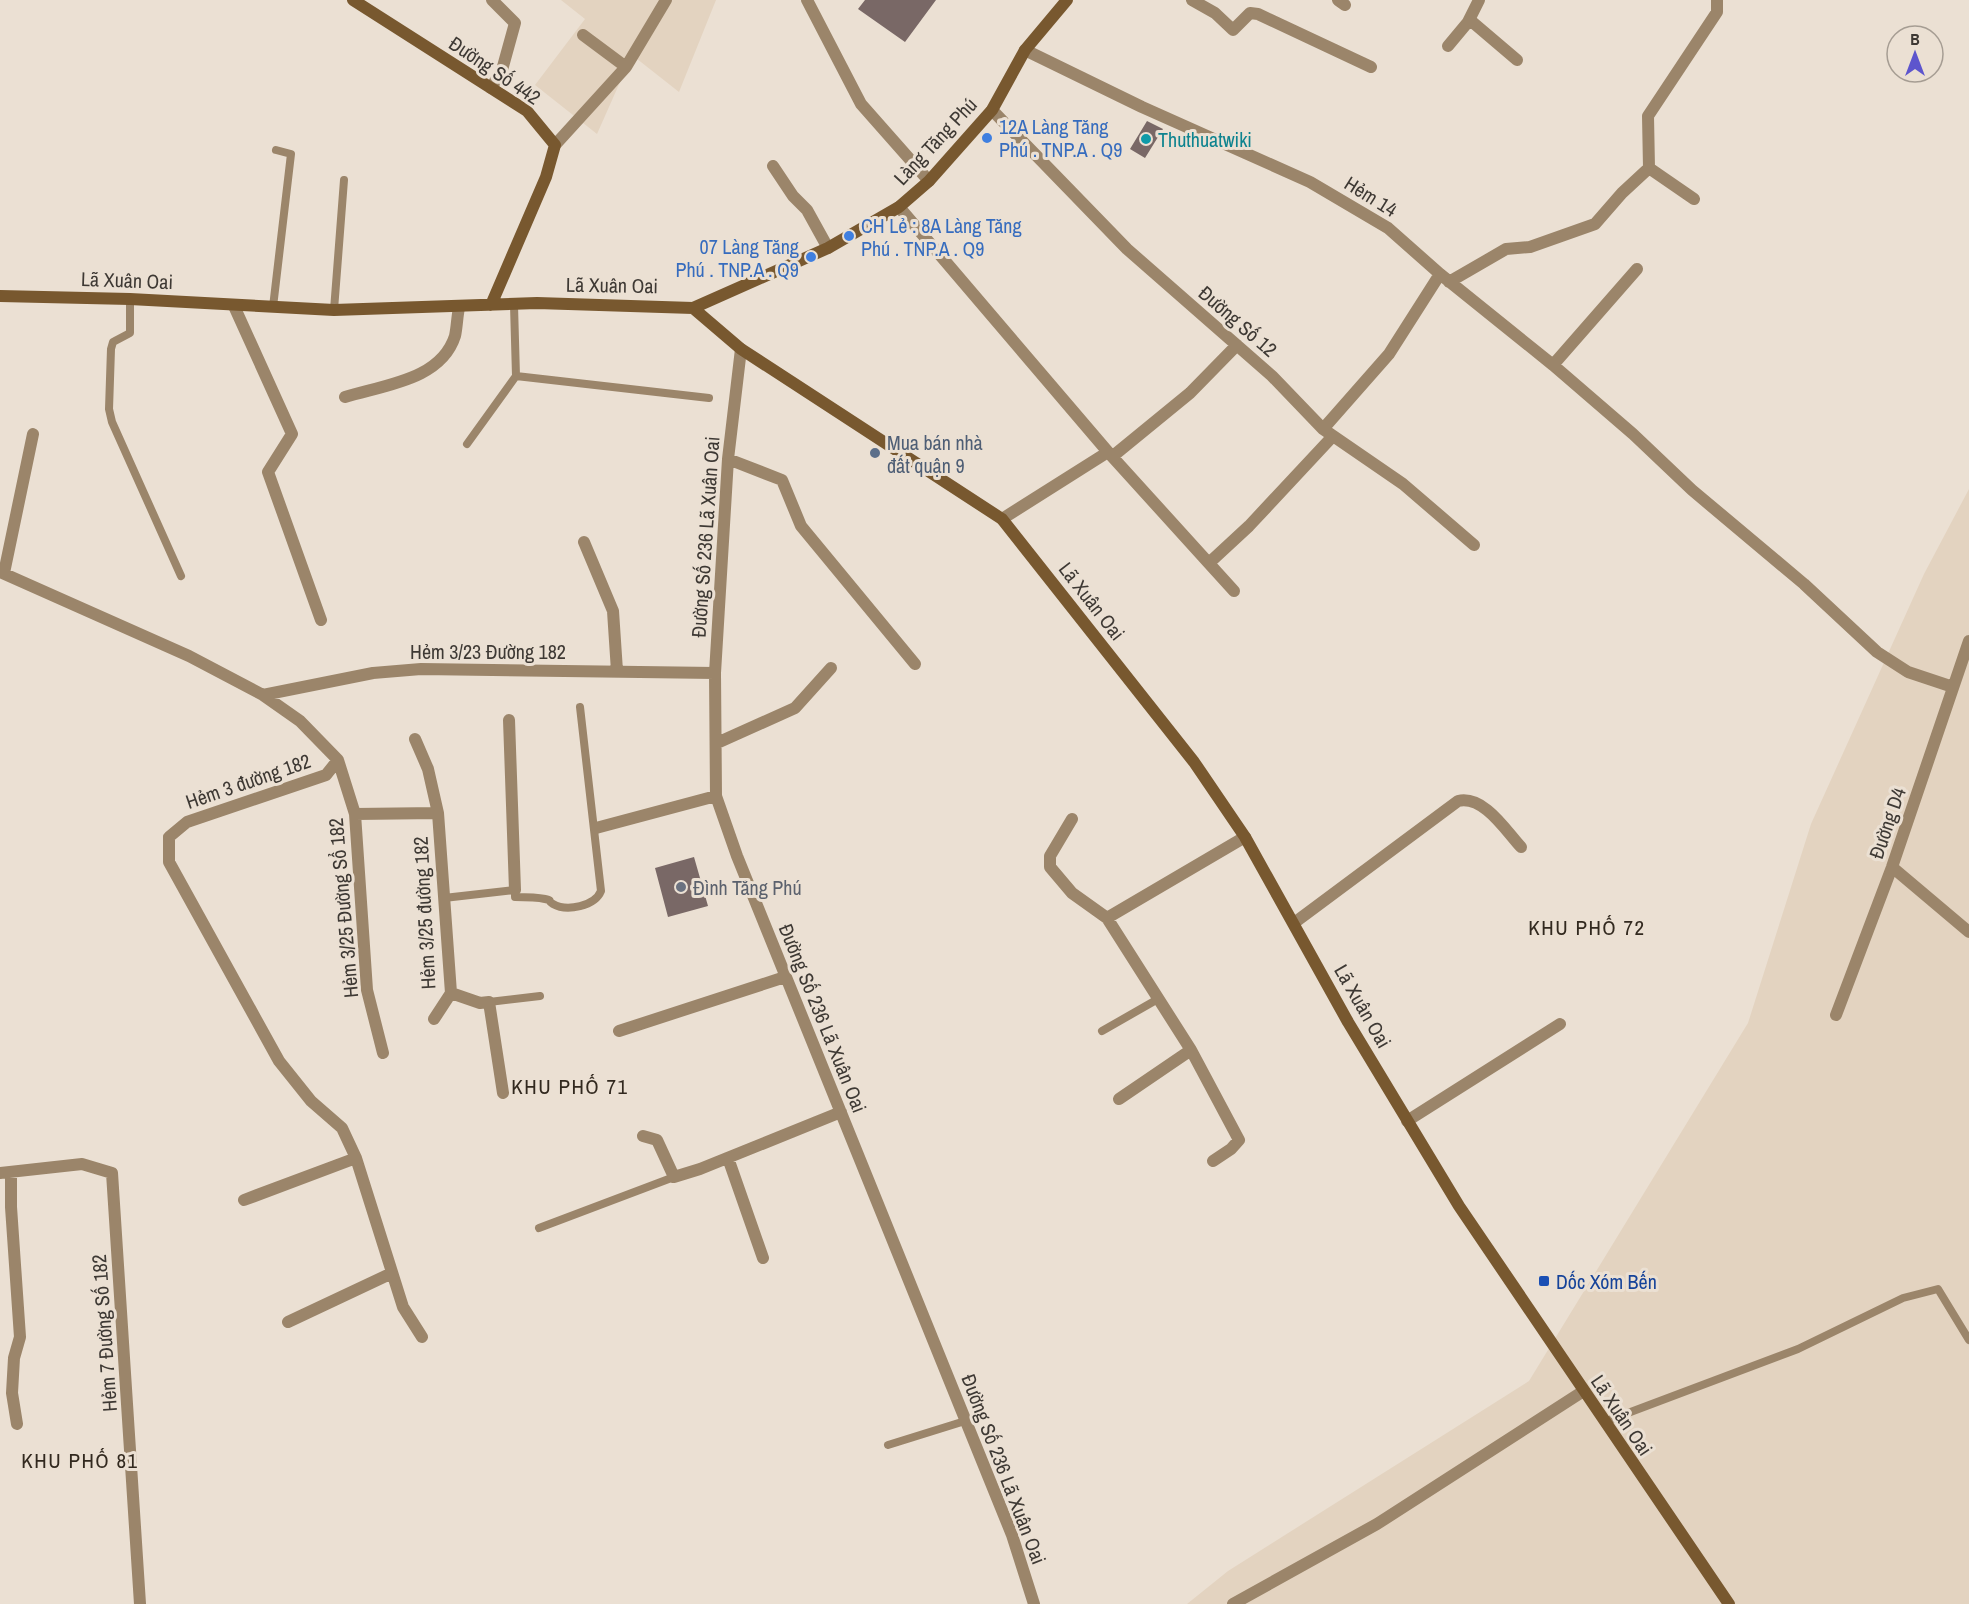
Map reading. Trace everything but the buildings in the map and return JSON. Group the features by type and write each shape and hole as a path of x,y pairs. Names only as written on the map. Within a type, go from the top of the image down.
{"main road":[{"name":"Đường Số 442","path":"353,0 527,111 555,145"},
{"name":"Làng Tăng Phú","path":"693,308 828,248 899,207 928,181 992,110 1025,50 1067,0"},
{"path":"491,305 546,177 555,145"},
{"name":"Lã Xuân Oai","path":"0,296 130,299 334,310 459,308 491,305 693,308 741,349 1002,519 1194,762 1245,837 1407,1121 1459,1206 1582,1392 1728,1604"}],"street":[{"path":"491,88 502,69 515,23 492,0"},
{"path":"555,145 626,67 666,0"},
{"path":"807,0 861,104 928,181"},
{"path":"1192,0 1215,14 1233,30 1250,14 1258,14 1371,67"},
{"path":"1448,46 1470,20 1479,0"},
{"path":"1209,563 1249,526 1328,432 1444,278 1506,249 1530,247 1595,224 1622,193 1649,168 1648,116 1717,12 1717,0"},
{"path":"1470,20 1517,60"},
{"path":"583,35 626,67"},
{"name":"Hẻm 14","path":"1025,50 1142,107 1310,182 1388,228 1444,278 1553,365 1641,441 1692,490 1804,584 1877,652 1908,672 1953,687"},
{"name":"Đường Số 12","path":"992,110 1127,249 1272,376 1328,432 1403,484 1474,545"},
{"path":"773,166 793,196 807,210 828,248"},
{"path":"1649,168 1694,199"},
{"path":"899,207 1110,454 1234,591"},
{"path":"1553,365 1637,269"},
{"path":"234,306 292,434 268,472 321,620"},
{"path":"345,397 429,371 446,354 455,335 459,308"},
{"path":"1002,519 1110,454 1190,393 1237,345"},
{"name":"Đường Số 236 Lã Xuân Oai","path":"741,349 728,459 715,673 716,796 785,977 1012,1535 1034,1604"},
{"path":"2,572 33,434"},
{"path":"728,459 782,480 801,526 915,664"},
{"path":"584,542 613,611 617,671"},
{"name":"Hẻm 3 đường 182","path":"2,572 189,656 263,695 300,722 338,760 326,775 187,822 169,837 169,862 279,1061 311,1101 342,1128 356,1158 403,1307 422,1337"},
{"name":"Đường D4","path":"1836,1015 1892,867 1969,641"},
{"path":"717,743 795,708 831,668"},
{"name":"Hẻm 3/23 Đường 182","path":"263,695 374,674 421,669 715,673"},
{"path":"509,720 515,890"},
{"path":"415,738 428,769 438,813"},
{"name":"Hẻm 3/25 Đường Sổ 182","path":"338,760 355,814 367,990 383,1053"},
{"path":"596,828 716,796"},
{"path":"1294,924 1458,801 1469,800 1485,809 1521,848"},
{"name":"Hẻm 3/25 đường 182","path":"355,814 438,813 451,993 434,1019"},
{"path":"1072,819 1050,856 1050,867 1072,892 1107,918 1191,1050 1239,1137 1236,1145 1213,1161"},
{"path":"1107,918 1245,837"},
{"path":"1892,867 1969,932"},
{"path":"619,1031 785,977"},
{"path":"451,993 480,1003 489,1002 503,1093"},
{"path":"1407,1121 1560,1024"},
{"path":"1119,1100 1191,1050"},
{"path":"643,1136 657,1140 674,1177 841,1113"},
{"path":"244,1200 356,1158"},
{"path":"728,1158 763,1258"},
{"name":"Hẻm 7 Đường Số 182","path":"6,1172 82,1164 112,1173 140,1604"},
{"path":"6,1172 11,1207 20,1337 14,1358 12,1392 18,1424"},
{"path":"288,1322 392,1273"},
{"path":"1233,1604 1377,1524 1582,1392"}],"lane":[{"path":"273,307 291,154 276,150"},
{"path":"334,310 344,180"},
{"path":"130,299 130,333 113,342 111,349 109,409 112,422 182,576"},
{"path":"467,444 516,376 514,305"},
{"path":"516,376 709,398"},
{"path":"444,898 515,890 515,897 548,900 554,905 570,908 591,903 598,898 601,891 596,828 580,707"},
{"path":"489,1002 540,996"},
{"path":"1102,1031 1158,999"},
{"path":"539,1228 674,1177"},
{"path":"1604,1422 1798,1349 1903,1298 1938,1289 1969,1340"},
{"path":"888,1445 965,1420"}],"shaded area":[{"path":"561,0 716,0 679,92 632,55 597,134 535,85 585,19"},
{"path":"1969,489 1969,1604 1187,1604 1228,1571 1529,1381 1748,1023 1811,824 1924,574"}],"place":[{"name":"12A Làng Tăng Phú . TNP.A . Q9","path":"987,138"},
{"name":"Thuthuatwiki","path":"1146,139"},
{"name":"CH Lẻ : 8A Làng Tăng Phú . TNP.A . Q9","path":"849,236"},
{"name":"07 Làng Tăng Phú . TNP.A . Q9","path":"811,257"},
{"name":"Mua bán nhà đất quận 9","path":"875,453"},
{"name":"Đình Tăng Phú","path":"681,887"},
{"name":"Dốc Xóm Bến","path":"1544,1281"}],"district":[{"name":"KHU PHỐ 72","path":"1587,927"},
{"name":"KHU PHỐ 71","path":"570,1086"},
{"name":"KHU PHỐ 81","path":"80,1460"}]}
